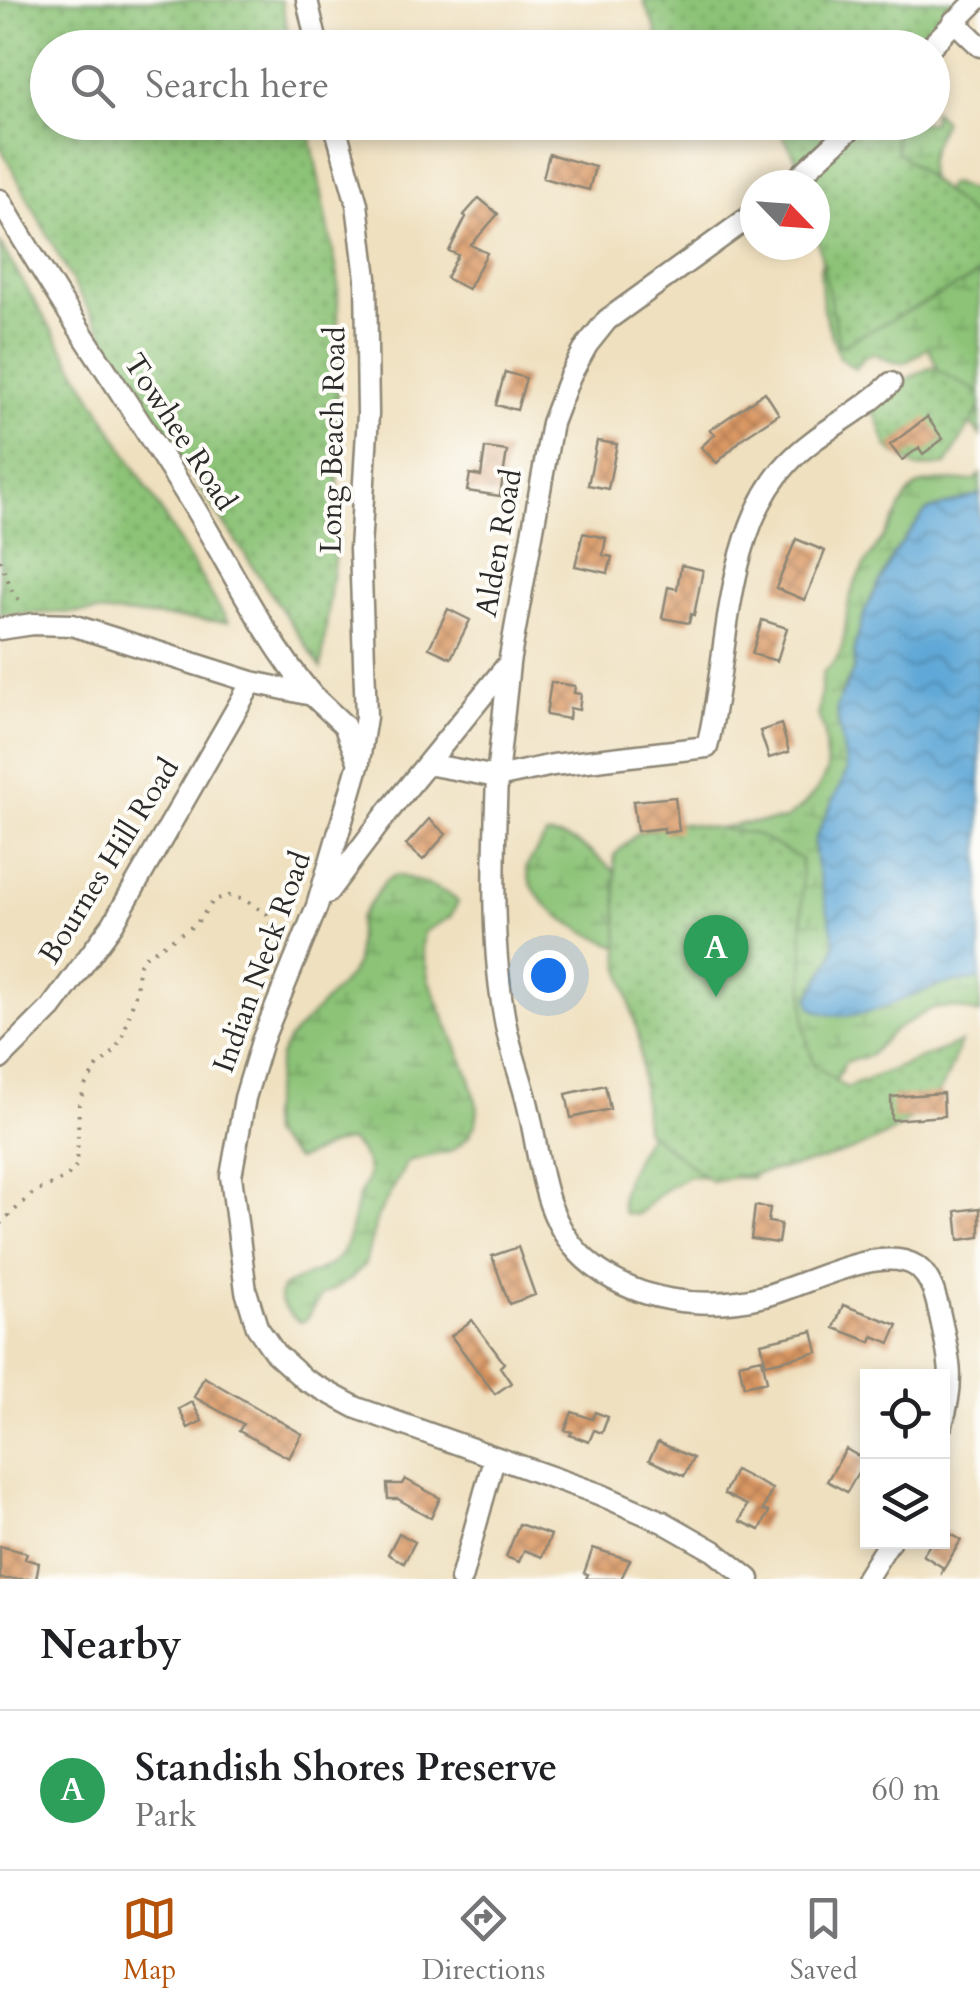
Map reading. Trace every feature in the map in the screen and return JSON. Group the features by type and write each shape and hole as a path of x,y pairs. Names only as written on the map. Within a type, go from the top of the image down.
{"street":[{"path":"307,0 314,30"},
{"path":"946,30 977,0"},
{"path":"954,21 980,46"},
{"name":"Long Beach Road","path":"339,140 357,204 366,278 368,414 360,549 366,717 359,763"},
{"path":"806,170 839,140"},
{"name":"Towhee Road","path":"0,200 188,498 284,661 312,695"},
{"name":"Alden Road","path":"316,908 509,664 548,439 570,376 593,336 621,308 740,224"},
{"path":"427,764 497,777 553,765 707,747 719,700 733,600 752,520 793,458 892,383"},
{"path":"0,629 33,624 72,625 252,682 312,695 344,724 359,763"},
{"path":"509,664 497,777 496,920 506,1026 529,1107 546,1195 564,1232 600,1271 635,1290 702,1302 764,1296 856,1264 891,1260 915,1266 934,1291 950,1369"},
{"name":"Bournes Hill Road","path":"0,1059 51,1008 113,924 252,682"},
{"name":"Indian Neck Road","path":"359,763 316,908 262,1042 245,1098 231,1176 240,1258 256,1327 285,1363 322,1390 380,1418 600,1494 664,1522 714,1551 749,1579"},
{"path":"462,1579 494,1459"},
{"path":"866,1579 885,1549"}],"path":[{"path":"0,560 13,593 33,624"},
{"path":"0,1224 33,1193 67,1177 77,1165 79,1105 86,1084 115,1051 124,1033 136,992 138,967 146,956 196,924 214,900 230,896 267,914 276,940 269,977"}],"green space":[{"path":"0,0 281,0 287,30 30,30 30,140 311,140 338,276 338,528 321,668 166,437 78,292 0,146"},
{"path":"643,0 960,0 931,30 656,30"},
{"path":"786,140 895,140 897,151 980,223 980,274 840,346 822,260 830,260 830,170 802,170"},
{"path":"868,140 935,140 928,164 936,191 943,193 953,183 980,192 980,436 949,394 928,347 902,362 874,353 863,358 855,369 839,357 823,310 820,268 823,260 830,260 830,241"},
{"path":"0,244 228,622 95,612 0,614"},
{"path":"932,367 980,393 980,408 946,465 917,468 887,447 877,417 867,408 896,384"},
{"path":"980,474 980,494 926,511 894,553 865,611 855,645 854,669 841,693 847,771 815,839 835,942 832,957 809,998 879,1008 943,984 980,979 980,1014 953,1007 931,1009 892,1032 869,1056 845,1062 832,1089 752,1178 689,1176 663,1191 637,1215 624,1213 626,1178 658,1117 620,947 576,927 549,907 530,882 526,867 546,836 557,836 588,850 623,879 710,842 723,828 784,820 803,806 827,771 824,730 818,715 823,672 841,650 852,590 862,570 915,488 933,482 975,480"},
{"path":"682,823 755,834 801,859 805,1029 813,1064 846,1088 961,1042 939,1093 912,1119 859,1148 830,1158 711,1181 645,1130 639,1038 620,964 614,855 638,833"},
{"path":"396,875 438,889 458,902 450,917 424,932 422,947 429,981 470,1078 478,1109 476,1123 468,1137 452,1151 408,1161 377,1218 365,1264 351,1279 321,1296 306,1320 300,1322 282,1304 281,1290 329,1265 341,1254 368,1169 350,1141 296,1160 270,1135 269,1117 280,1056 289,1039 349,976 356,962 359,919 385,881"}],"water":[{"path":"980,494 980,979 941,985 860,1014 827,1014 812,1008 809,998 832,957 835,942 816,862 815,839 847,771 836,708 854,669 855,645 865,611 894,553 926,511"}],"building":[{"path":"549,154 595,167 589,190 543,178"},
{"path":"479,198 498,214 471,245 487,253 468,289 446,278 458,255 449,251 464,215"},
{"path":"505,372 526,378 517,410 496,405"},
{"path":"765,392 779,414 744,437 717,463 701,447 715,434 710,430"},
{"path":"927,417 943,439 923,454 919,448 902,460 890,445"},
{"path":"597,441 617,444 608,489 588,485"},
{"path":"485,448 507,451 500,496 467,491 470,474 481,476"},
{"path":"583,533 606,538 603,555 612,557 608,573 575,566"},
{"path":"796,539 825,551 805,600 776,588"},
{"path":"681,565 703,570 689,623 662,618 668,587 677,589"},
{"path":"448,609 470,620 451,658 429,648"},
{"path":"762,620 787,628 777,661 752,654"},
{"path":"551,682 575,686 574,693 581,694 579,710 570,708 569,719 546,715"},
{"path":"781,724 789,752 769,758 760,731"},
{"path":"675,797 679,831 637,831 633,801"},
{"path":"429,819 446,834 423,860 406,845"},
{"path":"605,1085 610,1109 571,1118 566,1094"},
{"path":"943,1093 944,1116 892,1120 891,1097"},
{"path":"755,1206 770,1208 768,1222 781,1224 778,1243 751,1239"},
{"path":"980,1208 980,1237 959,1240 956,1211"},
{"path":"518,1247 535,1295 509,1304 492,1256"},
{"path":"843,1305 898,1325 890,1343 873,1336 871,1342 834,1328"},
{"path":"472,1320 504,1363 500,1367 511,1383 495,1394 451,1336"},
{"path":"813,1331 818,1352 766,1364 761,1343"},
{"path":"762,1358 767,1381 744,1386 739,1363"},
{"path":"204,1377 302,1434 289,1458 239,1431 243,1424 194,1397"},
{"path":"192,1402 202,1421 188,1428 179,1409"},
{"path":"572,1412 592,1419 595,1412 608,1417 602,1433 594,1430 589,1442 570,1435 572,1432 565,1430"},
{"path":"658,1442 693,1458 684,1476 649,1460"},
{"path":"846,1449 860,1457 860,1469 847,1492 827,1481"},
{"path":"735,1470 772,1489 763,1510 769,1512 760,1530 740,1521 747,1505 724,1494"},
{"path":"405,1479 440,1498 431,1518 398,1499 388,1499 387,1484 402,1484"},
{"path":"519,1524 551,1535 542,1557 524,1550 519,1562 506,1557"},
{"path":"399,1533 415,1542 404,1563 388,1554"},
{"path":"950,1534 961,1540 942,1572 942,1567 923,1555 927,1549 950,1549"},
{"path":"0,1546 27,1553 25,1559 39,1563 36,1579 0,1579"},
{"path":"593,1548 630,1560 621,1579 586,1579 588,1574 584,1573"}],"place":[{"name":"Standish Shores Preserve","path":"716,997"}]}
